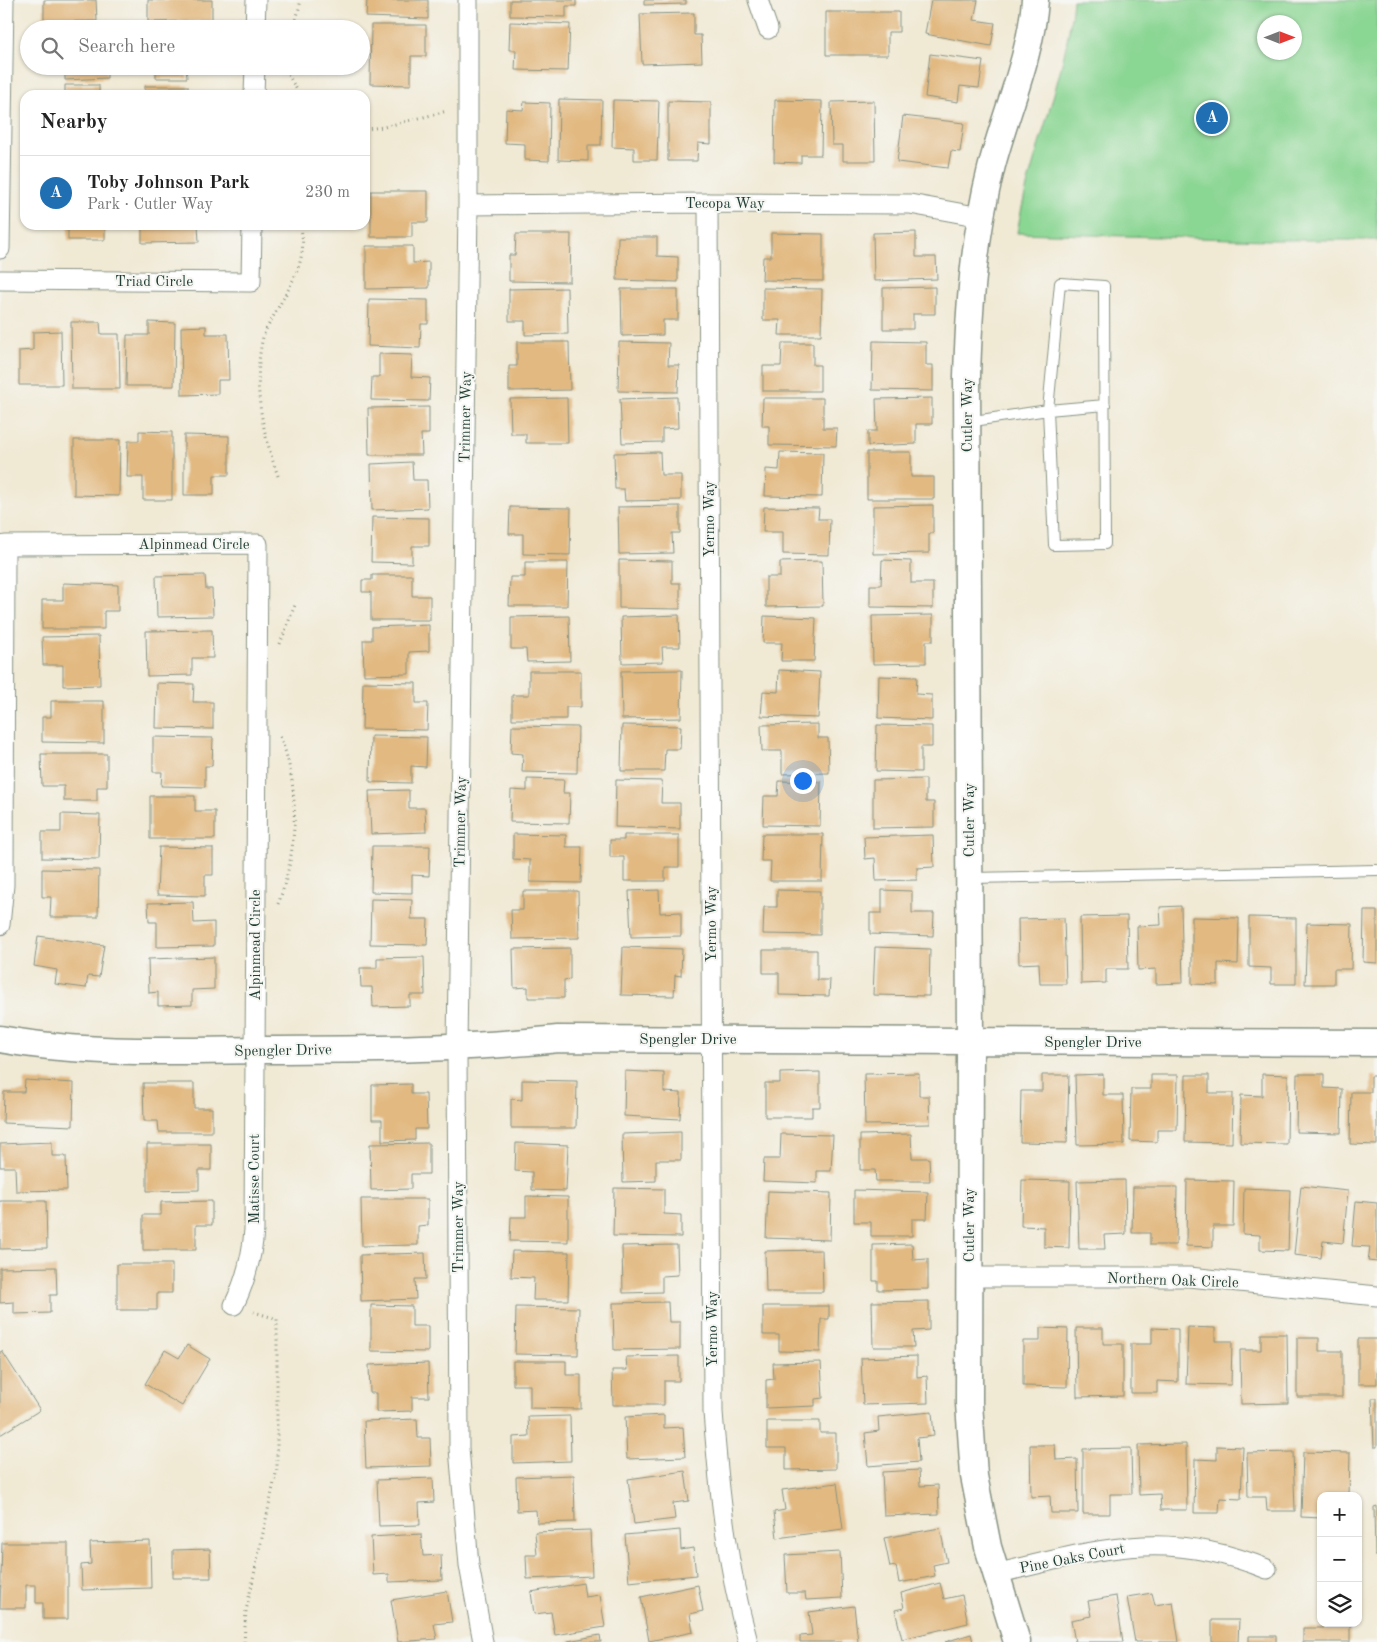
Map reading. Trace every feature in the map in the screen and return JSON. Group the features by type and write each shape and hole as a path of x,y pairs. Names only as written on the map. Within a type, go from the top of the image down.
{"street":[{"path":"0,249 4,0"},
{"path":"255,20 256,0"},
{"name":"Trimmer Way","path":"468,0 468,205 457,1048 458,1448 468,1555 483,1642"},
{"path":"758,0 768,29"},
{"name":"Cutler Way","path":"1017,1642 995,1574 974,1476 969,1403 970,1041 967,422 970,305 981,217 998,142 1026,52 1035,0"},
{"path":"254,90 255,75"},
{"name":"Yermo Way","path":"708,203 713,1412 722,1520 735,1590 748,1642"},
{"name":"Tecopa Way","path":"468,205 910,204 981,217"},
{"name":"Triad Circle","path":"0,280 251,282 252,230"},
{"name":"Alpinmead Circle","path":"0,925 4,885 4,545 258,544 254,1050"},
{"name":"Spengler Drive","path":"0,1039 63,1048 136,1052 457,1048 558,1039 1377,1043"},
{"name":"Matisse Court","path":"234,1305 247,1278 254,1230 254,1050"},
{"name":"Northern Oak Circle","path":"969,1277 1189,1277 1377,1296"},
{"name":"Pine Oaks Court","path":"995,1574 1101,1550 1157,1544 1213,1551 1267,1569"}],"lane":[{"path":"1060,283 1104,286 1105,544 1054,545 1048,410 1060,283"},
{"path":"967,422 1048,410 1104,405"},
{"path":"969,878 1377,870"}],"path":[{"path":"296,20 300,0"},
{"path":"288,75 297,90"},
{"path":"370,128 384,127 449,110"},
{"path":"278,476 261,418 258,382 264,336 298,271 303,255 304,244 301,230"},
{"path":"278,648 295,605"},
{"path":"274,912 281,896 294,828 291,777 278,731"},
{"path":"234,1305 277,1320 277,1469 246,1611 244,1642"}],"green space":[{"path":"1073,0 1377,0 1377,240 1269,240 1017,233 1030,175 1063,59"}],"building":[{"path":"44,0 96,0 97,20 44,20"},
{"path":"148,0 212,0 212,20 148,20"},
{"path":"367,0 428,0 428,19 366,17"},
{"path":"510,0 576,0 576,6 566,6 566,17 510,16"},
{"path":"644,0 686,0 686,4 644,5"},
{"path":"931,0 978,0 974,20 995,23 991,46 925,34"},
{"path":"826,12 899,12 899,32 888,32 888,55 826,55"},
{"path":"694,13 694,35 701,35 702,62 642,64 640,14"},
{"path":"510,22 570,24 568,71 515,70 516,50 509,50"},
{"path":"371,25 426,25 426,56 411,56 411,85 370,84"},
{"path":"930,54 983,61 979,88 960,86 958,102 925,97"},
{"path":"65,75 107,75 107,78 65,80"},
{"path":"156,75 187,75 187,78 156,78"},
{"path":"65,85 99,85 99,90 65,90"},
{"path":"145,86 188,86 188,90 145,90"},
{"path":"559,99 602,100 601,145 588,145 588,161 558,160"},
{"path":"613,100 659,101 657,160 634,160 634,148 612,147"},
{"path":"775,100 822,101 821,155 801,155 801,163 774,162"},
{"path":"668,101 711,102 711,144 698,143 697,161 668,161"},
{"path":"874,101 875,161 843,161 843,145 832,145 831,102"},
{"path":"524,102 550,103 549,161 525,160 525,144 505,143 506,109 523,110"},
{"path":"903,116 964,123 960,152 951,151 948,168 897,162"},
{"path":"371,191 428,191 428,222 412,222 412,237 371,237"},
{"path":"68,230 105,230 105,240 68,240"},
{"path":"142,230 198,230 199,242 142,243"},
{"path":"916,232 916,257 936,257 937,279 874,281 873,233"},
{"path":"771,233 823,234 823,281 762,280 763,257 771,257"},
{"path":"516,234 571,234 570,282 509,281 509,255 515,255"},
{"path":"618,237 657,237 657,256 678,257 678,282 617,280"},
{"path":"366,246 413,246 413,263 429,262 429,288 366,289"},
{"path":"935,287 935,314 913,314 913,329 883,329 883,288"},
{"path":"567,288 568,334 525,335 525,321 509,321 509,289"},
{"path":"763,288 822,289 821,335 779,335 780,320 763,320"},
{"path":"621,289 678,289 678,320 663,320 663,335 622,336"},
{"path":"369,299 428,300 428,324 421,324 420,348 368,346"},
{"path":"71,322 100,322 101,334 119,334 120,389 72,389"},
{"path":"149,322 175,323 174,386 126,386 127,335 149,335"},
{"path":"206,326 206,334 228,334 229,380 218,380 218,394 182,395 181,327"},
{"path":"61,331 62,385 19,385 19,351 33,350 33,332"},
{"path":"873,341 926,342 926,365 933,365 933,391 872,390"},
{"path":"517,342 569,342 570,390 509,391 509,366 517,366"},
{"path":"619,342 669,343 668,365 679,365 678,392 618,391"},
{"path":"782,343 813,343 813,365 820,365 820,391 763,391 763,366 781,366"},
{"path":"379,354 412,355 411,377 430,378 429,401 371,400 372,377 379,377"},
{"path":"677,397 678,428 662,429 662,442 622,443 620,399"},
{"path":"567,398 568,443 526,443 526,434 511,434 510,399"},
{"path":"763,398 823,398 823,428 837,428 836,446 769,445 769,426 762,426"},
{"path":"932,398 932,424 916,424 916,444 868,446 868,431 877,431 876,399"},
{"path":"429,407 429,434 421,434 422,455 369,455 368,408"},
{"path":"139,431 172,432 172,500 143,500 143,477 127,477 128,441 139,441"},
{"path":"184,435 229,436 229,475 214,475 214,495 184,495"},
{"path":"74,440 120,440 119,496 74,495"},
{"path":"660,452 661,475 681,475 681,500 625,501 624,489 615,489 614,453"},
{"path":"780,452 823,453 822,497 765,496 766,469 779,470"},
{"path":"867,452 911,452 911,477 934,477 934,499 867,499"},
{"path":"412,462 413,480 427,480 428,508 372,510 371,464"},
{"path":"933,505 933,533 929,533 929,553 873,554 873,506"},
{"path":"680,506 680,533 672,533 673,553 619,554 618,507"},
{"path":"510,507 571,508 570,555 523,554 523,534 509,534"},
{"path":"764,507 819,508 818,519 830,519 829,555 783,554 783,532 763,532"},
{"path":"372,517 429,518 429,546 412,546 412,563 371,562"},
{"path":"619,560 672,561 672,583 680,583 680,609 619,608"},
{"path":"882,560 911,561 911,583 933,583 933,608 870,607 870,585 881,585"},
{"path":"822,561 823,606 766,607 766,577 780,577 780,562"},
{"path":"525,562 568,562 567,606 509,606 510,577 525,577"},
{"path":"205,575 206,589 212,589 213,616 157,617 156,576"},
{"path":"372,575 412,575 412,596 430,596 430,620 371,620 371,592 362,592 362,580 372,580"},
{"path":"63,583 118,585 118,611 104,611 104,629 42,629 42,600 63,600"},
{"path":"679,615 680,647 662,647 663,662 622,663 621,617"},
{"path":"933,615 933,641 926,641 926,663 873,664 872,616"},
{"path":"569,616 570,661 527,662 526,649 511,649 511,617"},
{"path":"764,616 816,618 814,661 781,661 782,643 763,643"},
{"path":"429,625 429,651 409,652 409,674 364,675 363,640 372,640 372,627"},
{"path":"212,630 213,658 192,658 192,675 147,676 146,631"},
{"path":"99,636 100,685 63,686 63,665 43,665 42,637"},
{"path":"682,670 681,718 622,719 621,671"},
{"path":"779,670 820,672 818,718 761,716 763,691 778,692"},
{"path":"529,671 581,671 581,707 566,707 566,719 512,719 512,695 529,695"},
{"path":"879,676 917,677 916,694 932,695 932,720 878,718"},
{"path":"363,682 416,683 416,703 428,703 427,730 362,729"},
{"path":"157,683 194,684 193,702 213,702 213,729 156,728"},
{"path":"51,701 104,701 104,743 42,742 42,717 51,717"},
{"path":"818,724 818,738 828,738 829,773 782,774 782,751 762,751 761,725"},
{"path":"622,725 681,726 680,749 665,749 664,771 621,771"},
{"path":"877,725 932,726 932,747 921,747 921,772 876,771"},
{"path":"512,726 578,727 577,773 522,772 523,754 511,753"},
{"path":"371,736 427,737 426,767 411,766 411,783 370,782"},
{"path":"153,737 213,738 212,766 205,766 205,787 161,786 162,772 153,772"},
{"path":"41,754 107,754 107,787 97,787 97,801 64,801 64,786 42,786"},
{"path":"527,779 564,780 563,793 570,793 569,823 510,822 511,790 527,791"},
{"path":"926,779 926,802 934,802 934,827 873,828 873,780"},
{"path":"616,780 662,781 661,803 680,803 680,829 615,827"},
{"path":"779,781 821,782 820,826 763,825 764,796 778,796"},
{"path":"409,790 409,808 425,808 426,832 371,834 369,791"},
{"path":"150,796 195,796 195,811 215,811 215,839 150,839"},
{"path":"61,814 100,815 99,859 42,858 42,832 61,832"},
{"path":"513,834 566,835 566,847 582,847 581,883 530,882 530,860 513,859"},
{"path":"762,834 823,834 822,881 770,881 771,861 761,861"},
{"path":"624,835 679,835 679,867 665,867 665,881 624,881 624,857 610,857 610,840 624,840"},
{"path":"933,835 934,867 917,868 917,880 876,881 875,858 865,859 864,837"},
{"path":"372,846 430,846 429,876 412,875 412,893 371,892"},
{"path":"159,847 213,848 213,875 205,875 205,896 157,895"},
{"path":"42,869 99,870 98,917 50,917 51,897 42,897"},
{"path":"659,890 660,913 681,912 681,936 631,937 629,891"},
{"path":"777,890 820,891 820,935 763,934 764,907 777,907"},
{"path":"882,890 912,891 912,913 934,913 933,936 870,934 870,913 882,913"},
{"path":"523,891 578,891 579,938 512,939 511,910 523,910"},
{"path":"371,899 412,900 411,919 428,919 427,945 370,944"},
{"path":"193,902 194,923 214,922 214,946 157,947 157,922 149,922 148,903"},
{"path":"1181,906 1183,983 1156,984 1156,969 1138,970 1137,926 1161,925 1160,907"},
{"path":"1364,911 1377,911 1377,963 1363,962"},
{"path":"1127,916 1128,969 1106,969 1106,983 1081,984 1080,917"},
{"path":"1192,917 1239,918 1238,964 1218,963 1218,985 1192,984"},
{"path":"1249,917 1296,918 1296,984 1271,984 1271,968 1249,967"},
{"path":"1064,918 1066,984 1040,984 1039,963 1019,964 1018,919"},
{"path":"1307,923 1352,924 1351,969 1334,969 1334,984 1305,984"},
{"path":"38,936 104,945 99,977 88,976 86,988 55,984 57,970 34,966"},
{"path":"623,947 682,949 681,976 675,975 674,996 621,995"},
{"path":"875,947 930,949 929,996 873,995"},
{"path":"570,948 570,979 564,980 564,998 528,998 528,987 514,988 513,949"},
{"path":"763,950 817,950 817,980 830,980 829,996 779,995 779,973 763,973"},
{"path":"214,957 214,989 192,990 192,1005 158,1006 158,992 149,993 148,959"},
{"path":"424,957 425,995 410,995 410,1006 373,1007 372,987 361,987 360,968 377,968 377,958"},
{"path":"625,1071 664,1073 664,1092 681,1093 680,1119 624,1116"},
{"path":"820,1072 820,1107 812,1107 812,1117 765,1117 765,1083 780,1083 780,1073"},
{"path":"919,1073 919,1096 929,1096 930,1124 865,1125 864,1074"},
{"path":"1103,1074 1103,1095 1123,1095 1124,1144 1077,1145 1075,1075"},
{"path":"1262,1074 1288,1075 1287,1144 1240,1143 1241,1095 1262,1096"},
{"path":"1297,1074 1324,1074 1324,1088 1342,1089 1341,1133 1296,1132"},
{"path":"1042,1075 1069,1075 1067,1143 1020,1142 1021,1091 1042,1091"},
{"path":"1151,1075 1178,1075 1177,1130 1157,1130 1157,1142 1130,1141 1131,1089 1151,1089"},
{"path":"1186,1075 1209,1075 1209,1093 1233,1093 1232,1143 1185,1142"},
{"path":"1371,1076 1377,1076 1377,1145 1350,1144 1351,1092 1371,1092"},
{"path":"25,1080 74,1083 73,1126 3,1123 4,1092 24,1092"},
{"path":"522,1080 577,1081 576,1128 511,1128 511,1099 522,1100"},
{"path":"143,1083 194,1083 194,1108 212,1108 212,1132 159,1132 158,1121 144,1121"},
{"path":"411,1084 411,1094 426,1094 427,1129 415,1129 415,1140 382,1141 382,1120 372,1120 372,1085"},
{"path":"681,1132 681,1160 656,1160 656,1181 623,1182 622,1134"},
{"path":"781,1134 833,1135 831,1171 817,1171 817,1183 763,1181 764,1159 780,1159"},
{"path":"911,1134 912,1158 929,1158 930,1181 876,1181 875,1170 860,1170 860,1135"},
{"path":"52,1142 52,1156 66,1156 67,1190 16,1191 15,1167 0,1167 0,1144"},
{"path":"429,1143 429,1174 411,1174 411,1189 371,1190 370,1144"},
{"path":"516,1143 568,1145 566,1191 532,1190 532,1172 515,1171"},
{"path":"147,1144 211,1144 211,1170 199,1170 199,1190 147,1191"},
{"path":"1022,1180 1070,1181 1069,1248 1044,1247 1044,1227 1021,1226"},
{"path":"1125,1180 1126,1234 1104,1235 1105,1249 1079,1249 1077,1181"},
{"path":"1187,1180 1234,1181 1233,1226 1213,1226 1213,1247 1186,1246"},
{"path":"1301,1186 1348,1191 1343,1243 1323,1241 1321,1258 1294,1255"},
{"path":"1133,1187 1177,1187 1176,1245 1150,1245 1150,1233 1132,1233"},
{"path":"614,1188 664,1189 664,1214 681,1215 681,1237 613,1236"},
{"path":"1244,1188 1290,1190 1288,1251 1260,1250 1260,1235 1243,1234"},
{"path":"854,1190 928,1192 927,1219 912,1219 912,1236 871,1236 871,1222 854,1222"},
{"path":"768,1191 831,1193 830,1240 766,1238"},
{"path":"526,1196 568,1197 568,1242 510,1241 511,1217 526,1217"},
{"path":"361,1199 428,1199 428,1225 418,1226 418,1245 362,1246"},
{"path":"0,1201 46,1201 47,1248 0,1249"},
{"path":"212,1201 212,1225 196,1225 196,1250 143,1250 143,1215 161,1215 161,1202"},
{"path":"1356,1201 1377,1203 1377,1262 1368,1261 1370,1247 1352,1246"},
{"path":"912,1244 913,1260 928,1259 928,1289 878,1290 878,1281 873,1281 873,1245"},
{"path":"677,1245 678,1275 662,1276 662,1292 623,1293 622,1246"},
{"path":"822,1250 823,1292 766,1292 765,1251"},
{"path":"512,1251 569,1252 568,1300 533,1300 534,1278 511,1277"},
{"path":"425,1253 426,1279 415,1279 416,1299 361,1301 360,1255"},
{"path":"117,1264 172,1264 172,1293 157,1293 157,1310 117,1310"},
{"path":"56,1267 57,1295 50,1295 50,1313 14,1314 14,1302 0,1303 0,1268"},
{"path":"929,1301 929,1330 913,1331 914,1347 873,1347 872,1302"},
{"path":"668,1302 669,1322 680,1322 680,1349 614,1350 613,1303"},
{"path":"371,1305 412,1306 412,1326 428,1326 428,1352 371,1351"},
{"path":"763,1306 829,1306 829,1319 821,1319 820,1352 779,1351 779,1335 763,1335"},
{"path":"516,1307 579,1308 578,1355 515,1354"},
{"path":"1188,1327 1215,1328 1215,1341 1232,1341 1231,1385 1186,1384"},
{"path":"1040,1328 1068,1329 1067,1387 1023,1386 1023,1341 1040,1341"},
{"path":"1076,1328 1103,1328 1103,1344 1123,1344 1123,1396 1077,1397"},
{"path":"1152,1328 1178,1329 1178,1382 1157,1381 1157,1393 1131,1393 1131,1344 1152,1344"},
{"path":"1261,1334 1287,1334 1288,1403 1241,1404 1240,1350 1261,1350"},
{"path":"1297,1338 1319,1338 1319,1351 1342,1351 1342,1397 1297,1397"},
{"path":"1358,1339 1377,1339 1377,1384 1358,1384"},
{"path":"187,1345 210,1359 182,1406 145,1384 165,1350 179,1358"},
{"path":"2,1351 40,1410 0,1435 0,1352"},
{"path":"679,1356 679,1381 664,1381 664,1405 613,1405 612,1370 627,1370 626,1357"},
{"path":"917,1356 917,1377 927,1376 928,1403 863,1405 861,1358"},
{"path":"513,1361 566,1361 566,1375 581,1375 581,1409 530,1408 530,1385 513,1385"},
{"path":"821,1362 823,1398 815,1399 815,1406 766,1408 766,1380 774,1379 773,1363"},
{"path":"428,1363 429,1397 412,1397 412,1411 376,1412 376,1393 370,1393 369,1365"},
{"path":"1372,1398 1377,1398 1377,1447 1374,1447"},
{"path":"932,1412 934,1436 917,1438 919,1462 868,1466 865,1433 879,1431 878,1417"},
{"path":"664,1415 664,1428 683,1427 685,1457 627,1459 625,1417"},
{"path":"570,1416 571,1461 513,1463 513,1437 529,1436 528,1417"},
{"path":"417,1419 418,1438 430,1438 431,1466 366,1468 364,1421"},
{"path":"767,1421 820,1421 820,1433 836,1433 836,1469 786,1470 786,1448 767,1448"},
{"path":"1186,1444 1187,1510 1161,1510 1160,1494 1139,1495 1138,1445"},
{"path":"1030,1445 1055,1445 1056,1460 1077,1459 1078,1513 1051,1513 1050,1496 1031,1497"},
{"path":"1217,1446 1243,1447 1241,1499 1220,1498 1219,1513 1194,1513 1195,1459 1217,1460"},
{"path":"1131,1448 1132,1494 1110,1494 1110,1514 1083,1514 1083,1449"},
{"path":"1293,1452 1295,1511 1267,1511 1266,1497 1248,1497 1247,1453"},
{"path":"1303,1452 1350,1453 1349,1492 1317,1492 1317,1518 1301,1517"},
{"path":"919,1470 920,1486 938,1485 939,1514 884,1516 882,1472"},
{"path":"685,1471 689,1501 673,1503 675,1519 634,1524 628,1479"},
{"path":"574,1475 575,1522 537,1523 536,1510 517,1511 516,1477"},
{"path":"433,1478 434,1502 419,1503 420,1525 379,1526 377,1480"},
{"path":"837,1483 843,1529 777,1538 774,1512 785,1510 782,1490"},
{"path":"1377,1506 1377,1556 1375,1556 1374,1507"},
{"path":"940,1528 947,1562 933,1565 935,1576 899,1583 896,1566 890,1567 884,1538"},
{"path":"590,1530 592,1576 527,1579 526,1555 537,1555 535,1532"},
{"path":"680,1530 681,1550 693,1548 696,1575 629,1582 625,1535"},
{"path":"421,1534 423,1556 441,1555 442,1580 389,1582 389,1574 373,1575 371,1537"},
{"path":"150,1541 151,1588 82,1590 81,1565 91,1564 90,1543"},
{"path":"2,1543 68,1543 68,1619 43,1619 43,1603 36,1603 36,1585 26,1585 26,1608 0,1608"},
{"path":"210,1549 211,1578 173,1578 173,1550"},
{"path":"840,1552 842,1598 806,1600 805,1593 787,1593 785,1555"},
{"path":"583,1583 585,1597 600,1595 605,1627 555,1635 551,1612 534,1614 531,1592"},
{"path":"940,1583 944,1599 962,1595 968,1623 902,1639 895,1610 904,1608 901,1593"},
{"path":"698,1585 703,1611 690,1614 693,1632 649,1641 641,1597"},
{"path":"447,1591 452,1622 434,1624 437,1639 398,1642 391,1600"},
{"path":"1152,1593 1155,1605 1173,1602 1179,1642 1135,1642 1127,1597"},
{"path":"1116,1596 1123,1642 1075,1642 1071,1620 1091,1616 1088,1601"},
{"path":"854,1606 858,1642 800,1642 800,1636 812,1635 809,1612"},
{"path":"1212,1620 1239,1620 1238,1642 1212,1642"},
{"path":"1350,1627 1350,1642 1303,1642 1303,1628"},
{"path":"971,1634 973,1642 945,1642"},
{"path":"600,1635 601,1642 568,1642 568,1641"},
{"path":"1249,1636 1276,1636 1276,1642 1249,1642"}],"place":[{"name":"Toby Johnson Park","path":"1212,118"}]}
